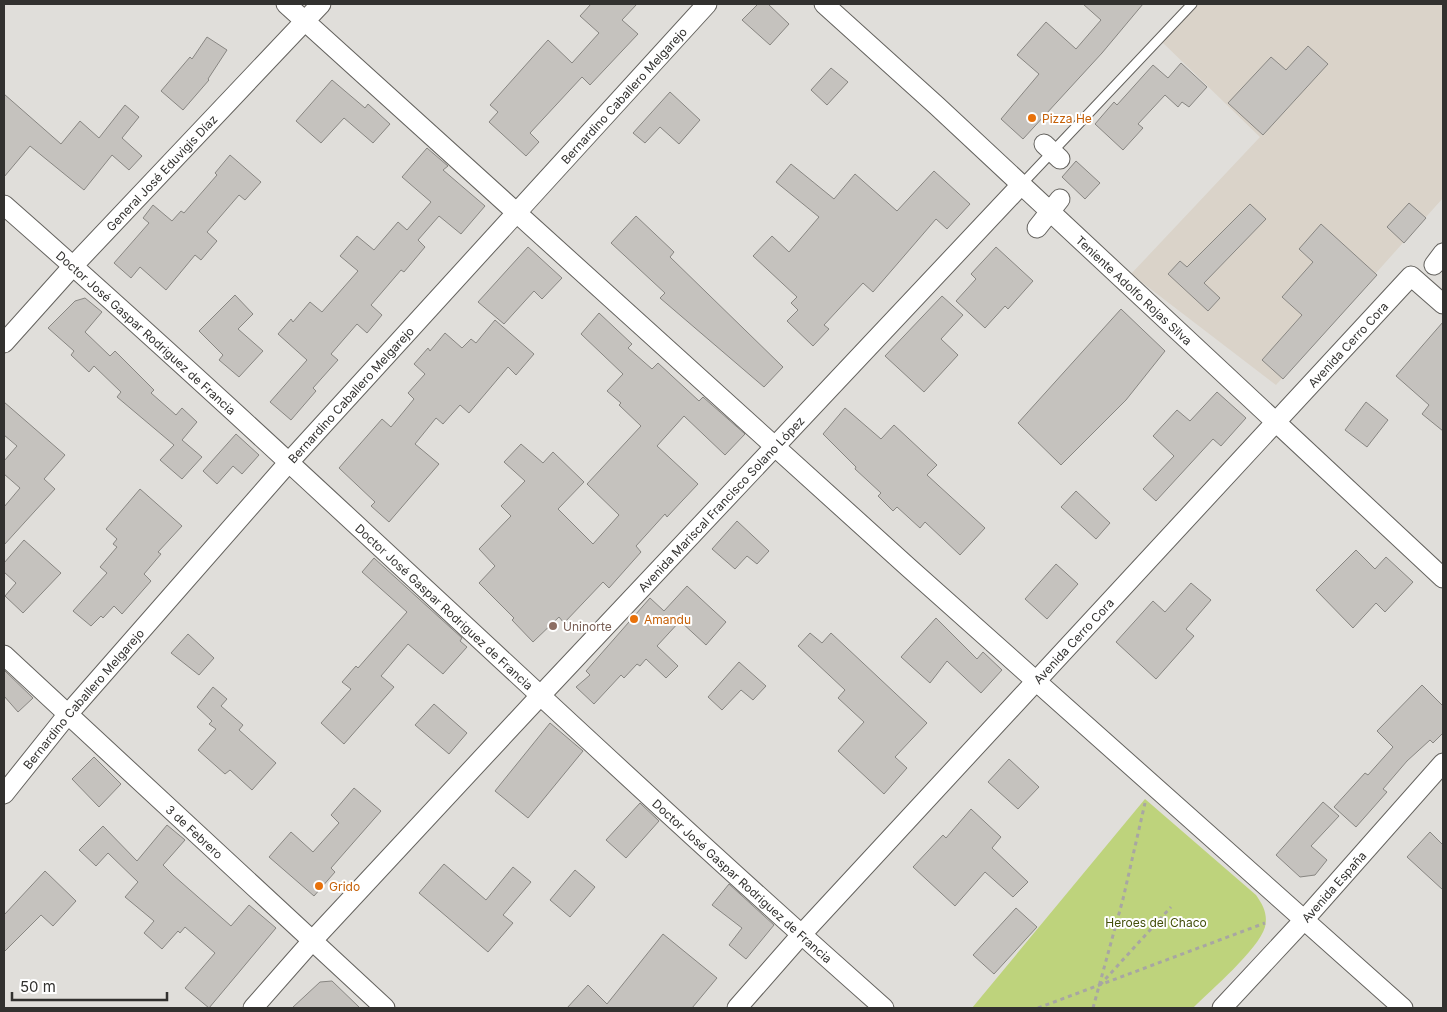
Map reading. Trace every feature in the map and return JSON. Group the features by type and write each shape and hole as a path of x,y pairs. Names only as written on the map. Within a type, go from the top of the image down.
{"street":[{"path":"286,4 776,444 908,567 1037,680 1303,921 1403,1008"},
{"name":"General José Eduvigis Díaz","path":"4,343 73,266 321,4"},
{"name":"Bernardino Caballero Melgarejo","path":"4,794 68,714 290,462 516,211 707,4"},
{"name":"Teniente Adolfo Rojas Silva","path":"824,4 1021,184 1055,206 1275,422 1443,578"},
{"name":"Avenida Mariscal Francisco Solano López","path":"253,1008 540,696 1021,184"},
{"name":"Doctor José Gaspar Rodriguez de Francia","path":"4,205 290,462 540,696 801,935 884,1008"},
{"path":"1037,228 1055,206"},
{"name":"Avenida Cerro Cora","path":"737,1008 801,935 1411,276 1443,304"},
{"name":"3 de Febrero","path":"4,655 385,1008"},
{"name":"Avenida España","path":"1222,1008 1303,921 1443,763"}],"lane":[{"name":"Avenida Mariscal Francisco Solano López","path":"1021,184 1192,4"}],"path":[{"path":"1093,1008 1123,900 1145,800"},
{"path":"1099,985 1171,907"},
{"path":"1038,1008 1265,922"}],"shaded area":[{"path":"1194,4 1443,4 1443,198 1276,385 1131,274 1260,137 1160,40"}],"green space":[{"name":"Heroes del Chaco","path":"1145,799 1256,895 1264,910 1266,922 1261,936 1254,947 1193,1008 972,1008"}],"building":[{"path":"591,4 637,4 622,20 638,34 590,85 582,77 530,133 539,142 526,156 489,122 498,112 490,105 548,40 572,63 599,33 580,16"},
{"path":"758,4 768,4 789,24 770,45 742,20"},
{"path":"1083,4 1143,4 1102,53 1023,139 1001,119 1039,74 1017,55 1046,22 1076,49 1101,20"},
{"path":"207,37 227,50 209,80 183,110 161,91 190,57 192,59"},
{"path":"1308,46 1328,64 1263,135 1228,103 1271,57 1286,70"},
{"path":"1181,63 1207,87 1189,107 1182,102 1178,107 1165,95 1138,124 1143,128 1123,150 1095,124 1114,102 1117,105 1153,65 1168,78"},
{"path":"831,68 848,82 827,105 811,90"},
{"path":"332,80 365,108 368,104 390,124 373,143 344,118 321,143 296,121"},
{"path":"670,92 700,120 679,144 660,127 645,143 633,133"},
{"path":"4,94 61,144 80,121 99,138 125,105 139,117 122,138 142,156 129,170 112,155 84,190 30,146 4,177"},
{"path":"427,148 448,166 443,170 485,206 461,234 439,216 418,240 425,247 404,272 401,270 371,305 382,315 367,333 357,324 331,354 338,360 313,388 316,391 291,420 270,402 307,360 278,334 291,319 293,322 310,302 322,312 358,271 340,256 357,236 374,250 398,222 407,230 431,202 402,177"},
{"path":"230,155 261,182 245,200 239,195 207,232 217,241 201,260 195,255 166,290 140,267 131,278 114,263 149,223 143,218 153,205 172,221 181,211 184,213 217,175 215,173"},
{"path":"1076,161 1100,183 1085,199 1062,177"},
{"path":"791,164 834,199 855,174 897,211 934,171 970,204 947,229 936,219 873,292 863,283 824,325 829,329 813,346 787,321 798,310 791,303 797,297 753,256 772,236 789,252 819,217 776,182"},
{"path":"1409,203 1426,218 1404,243 1387,227"},
{"path":"1250,204 1266,219 1204,283 1220,298 1208,311 1168,274 1180,261 1187,267"},
{"path":"636,216 674,252 670,257 783,367 764,387 660,298 665,293 611,243"},
{"path":"1321,224 1377,275 1283,379 1262,360 1302,315 1282,297 1313,262 1299,249"},
{"path":"528,247 562,278 542,299 534,291 504,324 478,302"},
{"path":"996,247 1033,281 1008,309 1005,306 985,328 956,301 976,279 971,274"},
{"path":"235,295 253,314 238,329 263,351 239,377 219,360 223,355 199,331"},
{"path":"942,296 963,315 941,339 958,355 924,392 885,356"},
{"path":"85,298 102,312 85,332 110,356 115,351 154,390 151,393 176,415 182,408 197,422 182,440 202,457 182,479 160,460 174,445 117,397 121,392 94,366 89,372 71,355 74,351 48,328 75,301"},
{"path":"1121,309 1165,351 1126,400 1061,465 1018,423"},
{"path":"599,313 632,344 628,348 652,369 658,363 699,401 703,397 745,434 725,455 684,416 657,446 698,484 667,517 665,514 636,546 641,552 609,588 603,582 564,623 559,617 533,642 512,620 514,618 479,583 495,566 479,549 511,516 501,506 525,481 504,462 521,444 543,463 553,452 584,482 558,509 593,544 619,515 587,484 641,426 619,405 621,403 607,391 623,374 581,334"},
{"path":"495,320 534,354 516,375 508,367 469,413 460,405 443,424 436,418 415,444 439,464 389,522 371,506 375,502 339,468 382,419 391,427 414,399 408,393 425,374 414,364 428,348 430,351 445,333 462,348 471,339 476,343"},
{"path":"1443,322 1443,431 1422,414 1429,405 1396,376"},
{"path":"1217,392 1246,418 1221,446 1213,439 1156,501 1143,489 1174,456 1153,436 1177,410 1190,421"},
{"path":"4,402 65,455 44,479 55,489 4,545 4,507 20,488 4,474 4,461 17,446 4,435"},
{"path":"1366,402 1388,420 1367,447 1345,430"},
{"path":"845,408 881,439 894,425 937,465 927,475 985,528 960,555 925,522 920,528 897,507 893,511 878,496 881,493 855,469 856,467 823,434"},
{"path":"236,434 259,455 242,474 233,466 217,484 203,471"},
{"path":"140,489 182,526 158,552 161,554 144,574 151,581 122,614 114,606 103,618 101,616 91,626 73,611 107,573 100,567 117,547 113,544 117,539 106,529"},
{"path":"1076,491 1110,523 1096,539 1061,507"},
{"path":"737,521 769,551 757,564 747,556 735,569 712,549"},
{"path":"24,540 61,573 23,613 5,596 16,583 4,572 4,563"},
{"path":"1356,550 1375,569 1386,557 1413,582 1385,612 1376,603 1353,628 1316,590"},
{"path":"374,558 462,638 460,641 467,647 443,674 408,644 381,676 394,687 344,744 321,723 351,689 342,682 356,666 358,668 407,612 362,572"},
{"path":"1056,564 1078,584 1047,619 1025,599"},
{"path":"1191,583 1211,600 1186,629 1194,636 1156,679 1116,642 1153,601 1165,612"},
{"path":"687,586 726,622 706,645 680,621 657,646 678,666 666,678 646,659 640,666 637,664 624,678 621,675 594,704 576,687 590,675 586,671 650,598 664,611"},
{"path":"936,618 977,659 983,652 1002,670 981,693 947,661 930,683 901,657"},
{"path":"810,633 822,643 831,633 927,723 895,757 907,768 884,794 838,751 864,722 838,698 845,690 798,646"},
{"path":"188,634 214,658 199,675 171,653"},
{"path":"739,662 766,686 753,700 741,690 722,710 708,697"},
{"path":"4,670 33,698 18,712 4,696"},
{"path":"1422,685 1443,706 1443,733 1433,743 1430,740 1407,761 1383,789 1387,792 1356,827 1334,807 1365,773 1368,775 1393,747 1377,731"},
{"path":"213,687 227,699 221,706 243,725 239,730 276,763 252,790 230,770 225,774 198,750 216,729 209,724 212,721 197,707"},
{"path":"434,704 467,733 449,754 415,725"},
{"path":"550,723 583,751 528,818 495,791"},
{"path":"94,757 121,784 99,807 72,779"},
{"path":"1009,759 1039,787 1018,809 988,782"},
{"path":"354,788 381,811 331,868 335,872 314,896 269,857 291,832 313,852 339,823 331,815"},
{"path":"1323,802 1339,816 1311,846 1327,860 1315,875 1300,877 1276,855"},
{"path":"640,803 659,821 626,858 606,840"},
{"path":"971,809 1001,837 992,848 1028,882 1013,897 985,872 955,906 913,867 943,835 946,838"},
{"path":"167,825 185,840 163,865 173,875 231,926 249,905 276,928 209,1008 185,988 215,953 185,927 180,933 178,931 162,949 144,933 154,921 125,897 138,882 108,853 96,866 79,850 103,826 137,861"},
{"path":"1430,832 1443,845 1443,890 1407,857"},
{"path":"444,864 486,900 513,867 531,882 503,915 513,923 488,952 419,893"},
{"path":"575,870 595,887 570,917 550,900"},
{"path":"45,871 76,901 53,926 41,915 4,952 4,915"},
{"path":"729,884 774,925 746,959 729,945 742,928 712,905"},
{"path":"1016,908 1037,927 994,974 973,955"},
{"path":"663,934 717,978 692,1008 567,1008 588,985 607,1004"},
{"path":"332,981 360,1008 292,1008 320,982"}],"place":[{"name":"Pizza He","path":"1032,118"},
{"name":"Amandu","path":"634,619"},
{"name":"Uninorte","path":"553,626"},
{"name":"Grido","path":"319,886"}]}
